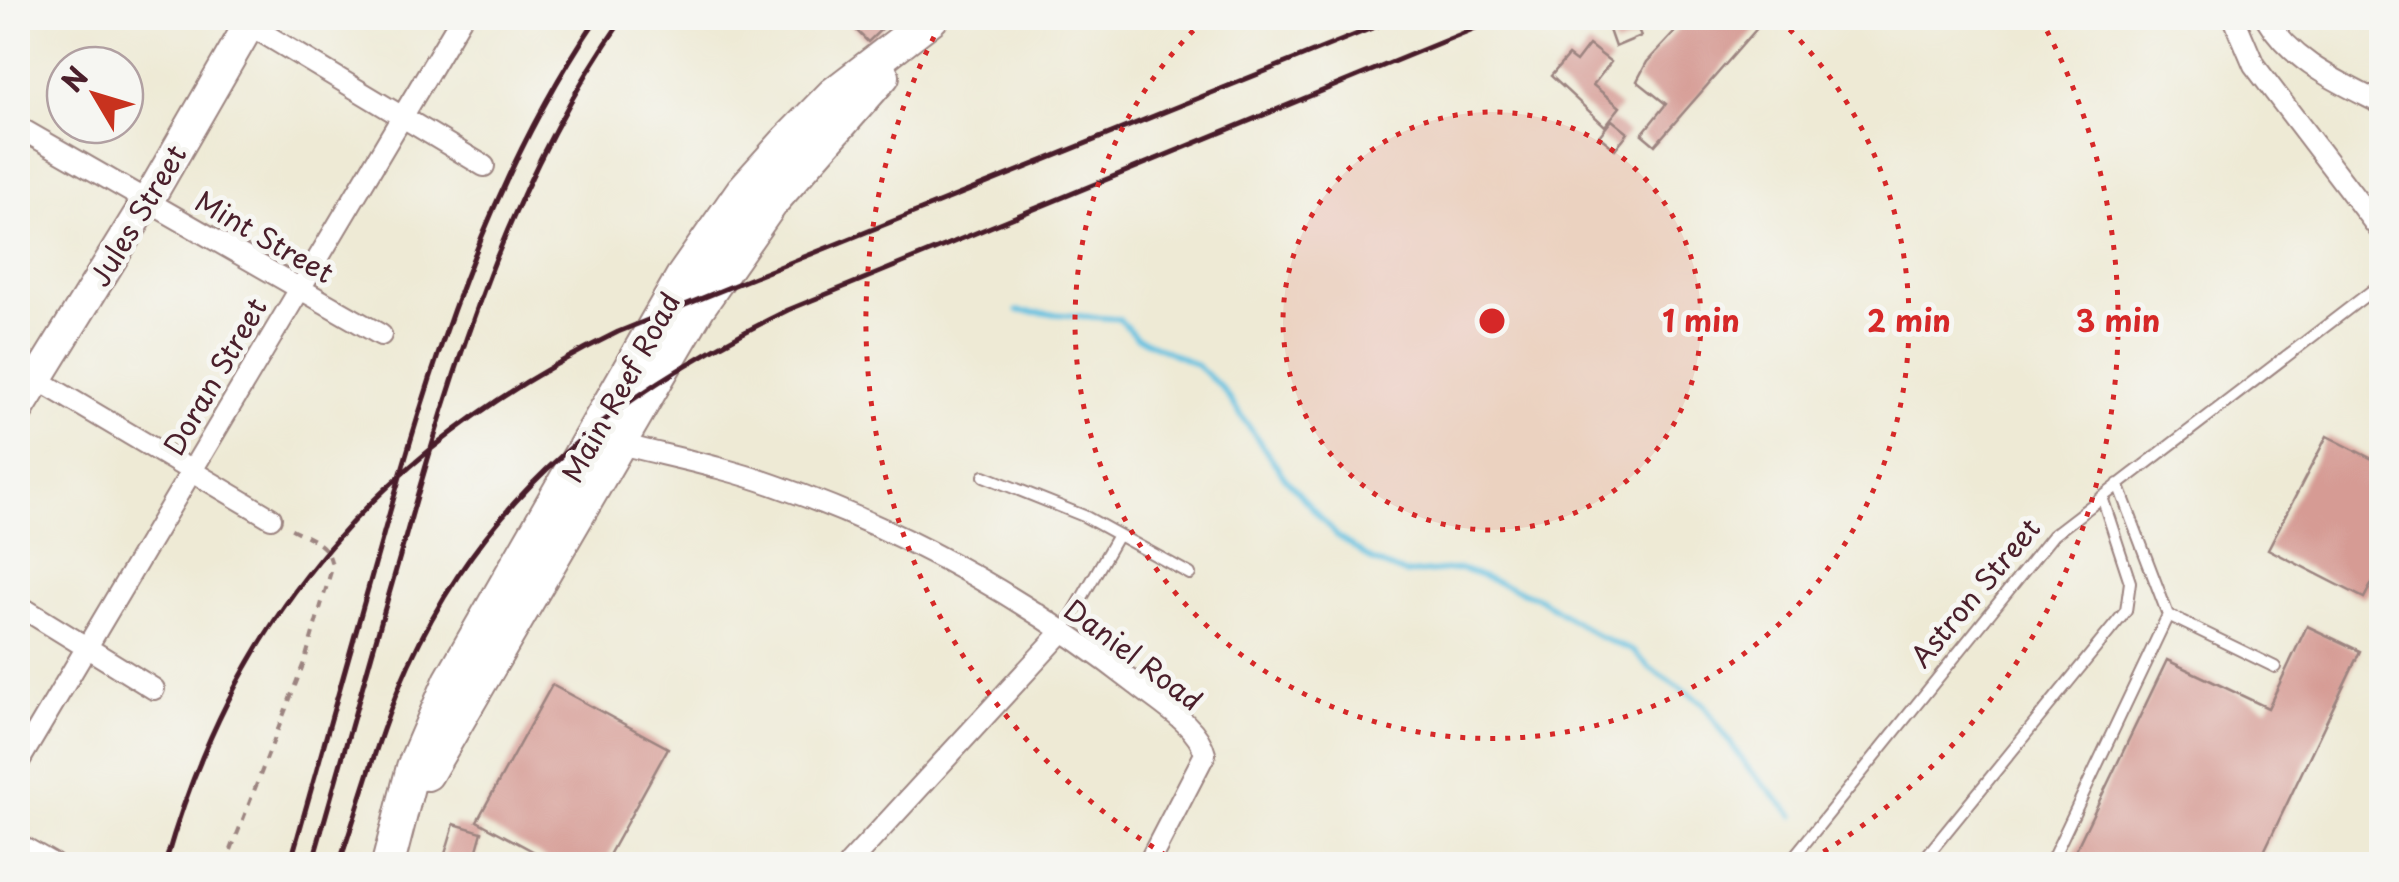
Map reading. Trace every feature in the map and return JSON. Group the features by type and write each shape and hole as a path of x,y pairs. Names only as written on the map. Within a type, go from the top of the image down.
{"main road":[{"name":"Main Reef Road","path":"388,864 401,822 658,350 772,201 934,18"},
{"name":"Jules Street","path":"18,410 27,374 147,199 246,20"}],"street":[{"name":"Doran Street","path":"18,762 297,287 461,18"},
{"path":"2234,18 2254,65 2382,233"},
{"path":"2266,18 2293,52 2323,74 2382,104"},
{"path":"246,20 484,166"},
{"name":"Mint Street","path":"18,126 381,335"},
{"path":"27,374 271,518"},
{"name":"Daniel Road","path":"606,440 776,486 931,550 1062,632 1162,705 1203,746 1200,769 1148,864"},
{"path":"18,605 154,690"},
{"path":"848,864 1062,632"},
{"path":"18,844 53,864"}],"lane":[{"name":"Astron Street","path":"1788,864 2053,536 2382,283"},
{"path":"984,476 1118,534 1190,574"},
{"path":"2118,484 2168,615 2275,668"},
{"path":"1920,864 2126,611 2130,582 2102,497"},
{"path":"1062,632 1118,534"},
{"path":"2050,864 2168,615"}],"path":[{"path":"231,850 304,660 332,568 331,554 323,545 271,518"}],"building":[{"path":"844,18 893,18 868,42"},
{"path":"1688,18 1766,18 1655,145 1642,134 1666,104 1637,81 1647,62"},
{"path":"1634,20 1641,36 1615,47 1609,30"},
{"path":"1589,45 1611,62 1593,85 1620,107 1605,126 1551,76 1568,56 1576,62"},
{"path":"1612,120 1628,133 1615,149 1599,136"},
{"path":"2327,436 2382,464 2382,564 2364,598 2268,549"},
{"path":"2307,626 2360,651 2258,864 2069,864 2167,660 2268,708"},
{"path":"552,685 668,748 604,864 557,864 477,821"},
{"path":"454,824 482,832 473,864 442,864"}],"waterway":[{"path":"1017,311 1119,319 1136,337 1195,364 1221,387 1285,478 1337,536 1373,561 1405,574 1461,569 1537,597 1599,637 1633,651 1650,668 1702,702 1747,767 1794,816"}],"railway":[{"path":"290,864 397,486 465,278 523,145 597,18"},
{"path":"312,864 465,341 517,208 548,143 623,18"},
{"path":"165,864 195,774 233,691 278,616 330,547 391,484 458,428 534,377 618,332 1397,18"},
{"path":"339,864 399,688 441,602 478,546 520,497 615,412 669,375 788,310 1500,18"}]}
